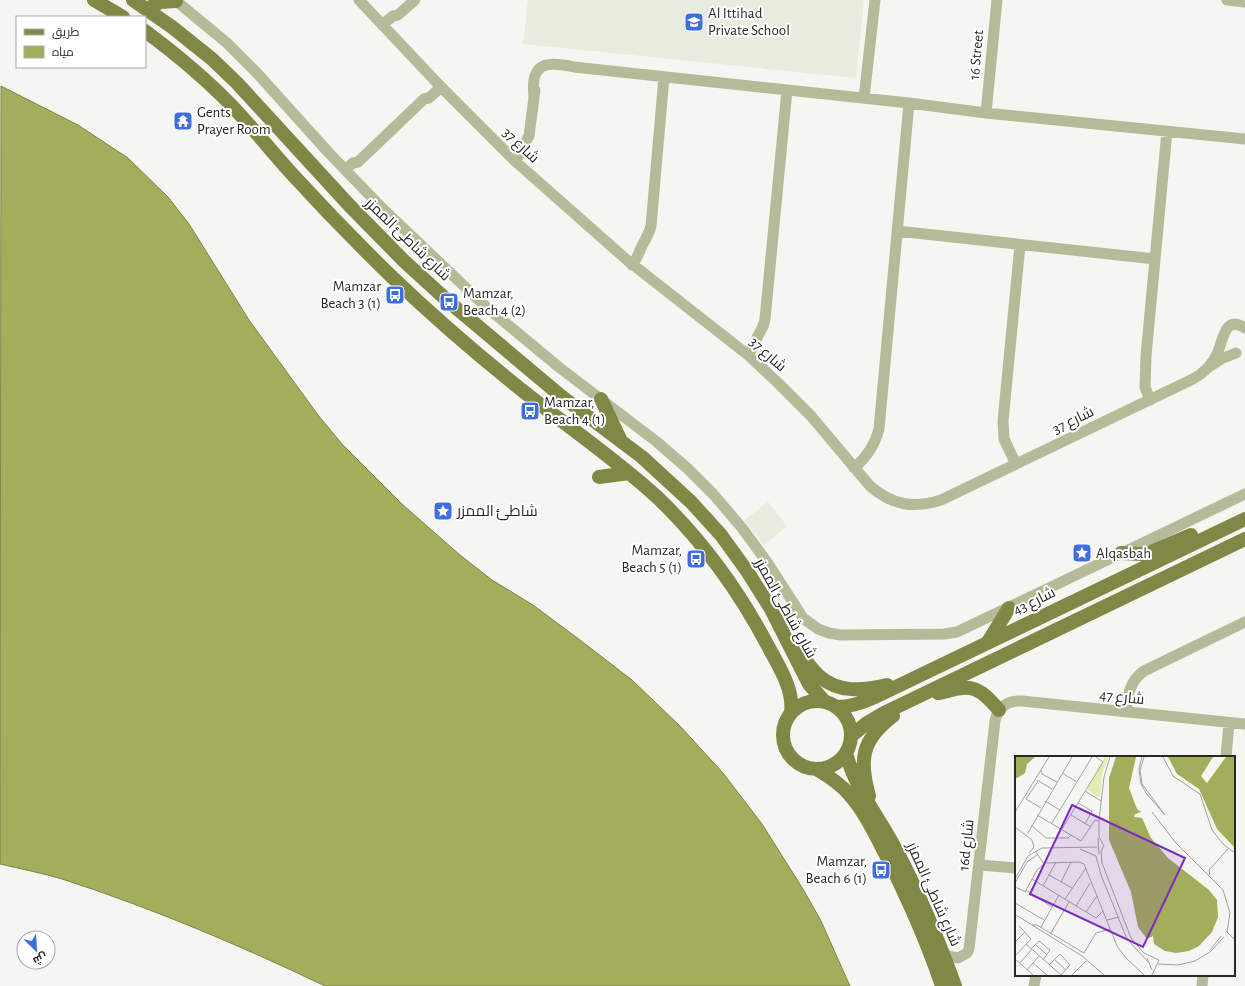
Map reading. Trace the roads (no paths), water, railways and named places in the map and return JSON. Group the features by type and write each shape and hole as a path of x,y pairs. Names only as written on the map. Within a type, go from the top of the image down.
{"main road":[{"path":"94,0 121,16"},
{"name":"شارع شاطئ الممزر","path":"133,0 192,43 237,83 349,205 433,288 476,326 561,396 642,456 678,489 711,524 747,571 771,609 809,684 830,704"},
{"path":"147,9 160,1 176,1"},
{"path":"146,32 180,58 217,91 319,203 409,293 513,383 629,473 676,517 704,548 731,583 754,619 779,666 790,692 792,705 791,713"},
{"path":"602,399 620,439"},
{"path":"599,477 629,473"},
{"path":"1121,553 1149,553 1212,527 1241,521"},
{"name":"شارع 43","path":"830,704 847,707 856,705 1241,521"},
{"path":"851,736 858,729 876,718 922,695 1245,539"},
{"path":"988,642 1009,608"},
{"path":"781,629 815,672 836,686 861,690 914,678"},
{"path":"873,810 864,773 864,759 867,746 879,727 922,695 962,688 970,688 984,694 999,710"},
{"path":"808,702 830,704 843,713 850,727 851,736 846,753 835,764 818,770 806,768 796,763 786,750 782,735 786,719 801,705 808,702"},
{"name":"شارع شاطئ الممزر","path":"846,753 854,779 891,840 914,885 955,986"},
{"name":"شارع شاطئ الممزر","path":"818,770 837,782 851,796 862,811 904,891 920,926 942,986"}],"street":[{"name":"شارع 37","path":"359,0 438,85 512,159 629,263 745,353 793,398 870,486 888,499 898,503 920,505 941,500 1199,376 1208,367 1217,354 1222,335 1226,328 1245,317"},
{"path":"385,28 395,22 398,15 415,0"},
{"path":"864,98 874,0"},
{"name":"16 Street","path":"986,113 996,0"},
{"path":"1227,0 1245,2"},
{"path":"176,1 227,43 408,234 484,304 560,368 657,442 687,468 728,511 756,546 804,618 818,629 841,635 944,634 957,632 1245,494"},
{"path":"512,159 521,153 531,130 534,96 533,79 542,66 550,63 574,67 909,103 986,113 1245,140"},
{"path":"629,263 639,256 640,251 647,239 650,226 664,77"},
{"path":"348,172 357,167 358,162 424,99 429,98 438,85"},
{"path":"745,353 755,346 756,341 763,329 766,318 787,90"},
{"path":"851,464 864,459 875,441 879,429 909,103"},
{"path":"1154,398 1151,385 1146,381 1145,376 1146,356 1168,131"},
{"path":"897,231 1155,259"},
{"path":"1016,464 1004,439 1003,421 1020,245"},
{"path":"1233,325 1241,325 1245,328"},
{"path":"1222,339 1225,347 1232,352 1242,352"},
{"name":"شارع 37","path":"1208,367 1221,359 1242,352"},
{"path":"1126,712 1129,689 1139,674 1245,622"},
{"name":"شارع 47","path":"999,710 1009,702 1015,700 1245,724"},
{"name":"16d شارع","path":"941,950 948,956 958,958 969,949 995,721 999,710"},
{"path":"1226,756 1229,723"},
{"path":"979,865 1015,868"},
{"path":"1034,986 1036,976"},
{"path":"1202,986 1203,976"}],"water":[{"path":"1,86 78,125 128,158 168,197 189,224 249,320 318,415 342,444 403,505 460,555 492,580 533,605 632,680 680,726 723,773 762,824 803,889 821,921 850,986 325,986 228,942 129,902 62,879 0,864"}],"place":[{"name":"Al Ittihad Private School","path":"694,22"},
{"name":"Gents Prayer Room","path":"183,121"},
{"name":"Mamzar Beach 3 (1)","path":"395,295"},
{"name":"Mamzar, Beach 4 (2)","path":"449,302"},
{"name":"Mamzar, Beach 4 (1)","path":"530,411"},
{"name":"شاطئ الممزر","path":"443,511"},
{"name":"Alqasbah","path":"1082,553"},
{"name":"Mamzar, Beach 5 (1)","path":"696,559"},
{"name":"Mamzar, Beach 6 (1)","path":"881,870"}]}
